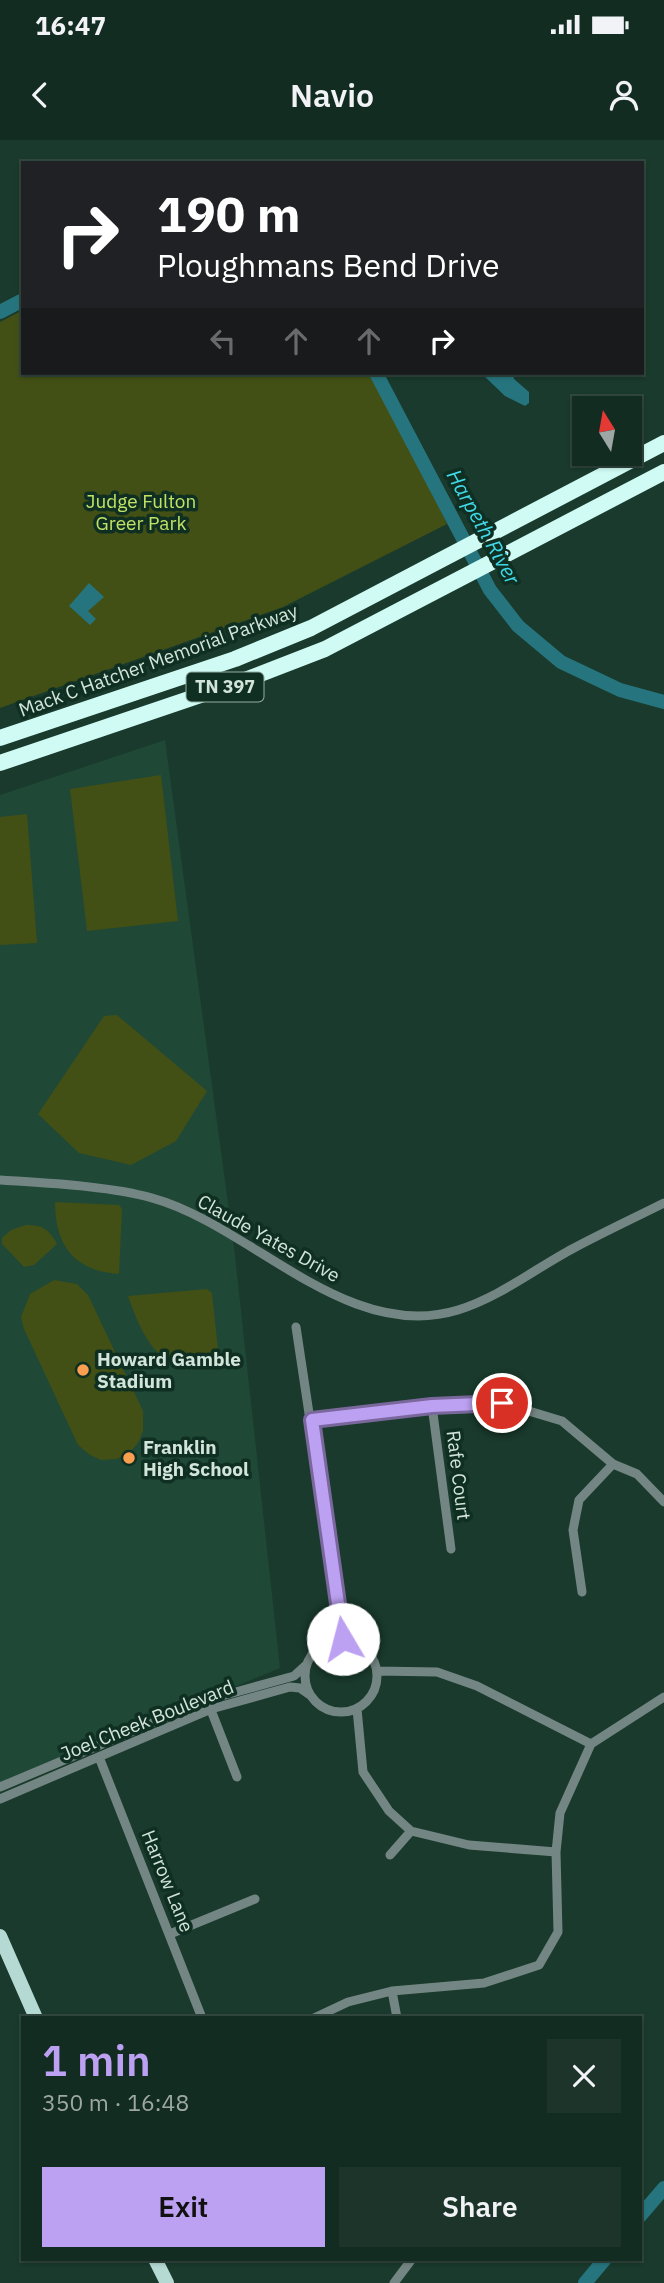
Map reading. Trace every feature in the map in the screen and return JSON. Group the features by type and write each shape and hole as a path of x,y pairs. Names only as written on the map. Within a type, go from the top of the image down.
{"highway":[{"name":"Mack C Hatcher Memorial Parkway","path":"0,738 276,643 429,567 664,443"},
{"name":"TN 397","path":"0,763 257,676 325,649 664,472"}],"main road":[{"path":"0,1936 35,2016"},
{"path":"156,2261 167,2283"}],"street":[{"name":"Claude Yates Drive","path":"0,1180 152,1198 219,1226 306,1281 343,1298 383,1311 414,1315 458,1310 664,1203"},
{"path":"296,1327 343,1639"},
{"path":"312,1420 432,1406 502,1403 562,1421 613,1464 637,1474 664,1502"},
{"name":"Rafe Court","path":"432,1406 450,1549"},
{"path":"582,1592 573,1530 579,1500 613,1464"},
{"path":"343,1639 366,1649 377,1671 374,1692 357,1709 336,1712 320,1706 310,1695 304,1679 306,1665 312,1653 323,1644 343,1639"},
{"name":"Joel Cheek Boulevard","path":"0,1787 209,1705 294,1676 306,1665"},
{"path":"377,1671 437,1672 477,1686 592,1744"},
{"name":"Joel Cheek Boulevard","path":"0,1799 99,1757 209,1705 290,1688 300,1688 310,1695"},
{"path":"318,2016 348,2002 392,1991 484,1983 539,1965 558,1932 556,1852 560,1813 592,1744 664,1697"},
{"path":"209,1705 237,1777"},
{"path":"357,1709 363,1772 389,1811 411,1831 469,1845 556,1852"},
{"name":"Harrow Lane","path":"99,1757 201,2016"},
{"path":"390,1855 411,1831"},
{"path":"170,1934 255,1899"},
{"path":"392,1991 397,2016"},
{"path":"394,2283 410,2261"}],"shaded area":[{"name":"Franklin High School","path":"165,740 234,1247 280,1668 0,1784 0,795"}],"green space":[{"name":"Judge Fulton Greer Park","path":"21,311 21,375 377,375 447,524 283,607 0,708 0,322"},
{"path":"161,775 178,921 87,931 70,789"},
{"path":"27,814 37,943 0,945 0,817"},
{"path":"117,1015 207,1091 176,1141 131,1165 79,1153 38,1114 104,1016"},
{"path":"55,1202 119,1205 122,1209 119,1274 90,1268 70,1253 59,1231"},
{"path":"26,1225 45,1229 57,1244 34,1265 24,1267 2,1244 2,1238 11,1230"},
{"name":"Howard Gamble Stadium","path":"54,1280 77,1284 88,1295 143,1411 143,1431 138,1443 130,1452 117,1459 101,1460 78,1445 24,1329 21,1317 30,1294"},
{"path":"207,1289 212,1293 220,1368 183,1367 158,1353 149,1342 128,1296"}],"water":[{"path":"483,375 513,375 514,379 529,392 529,403 525,406 505,396"},
{"path":"89,583 104,597 88,611 96,619 90,625 69,606"}],"waterway":[{"name":"Harpeth River","path":"0,312 21,301"},
{"name":"Harpeth River","path":"377,375 490,590 518,626 561,662 620,690 664,702"},
{"name":"Harpeth River","path":"642,2214 664,2188"},
{"name":"Harpeth River","path":"585,2283 603,2261"}],"place":[{"name":"Howard Gamble Stadium","path":"83,1370"},
{"name":"Franklin High School","path":"129,1458"}],"route":[{"path":"343,1639 312,1420 453,1404 502,1403"}]}
